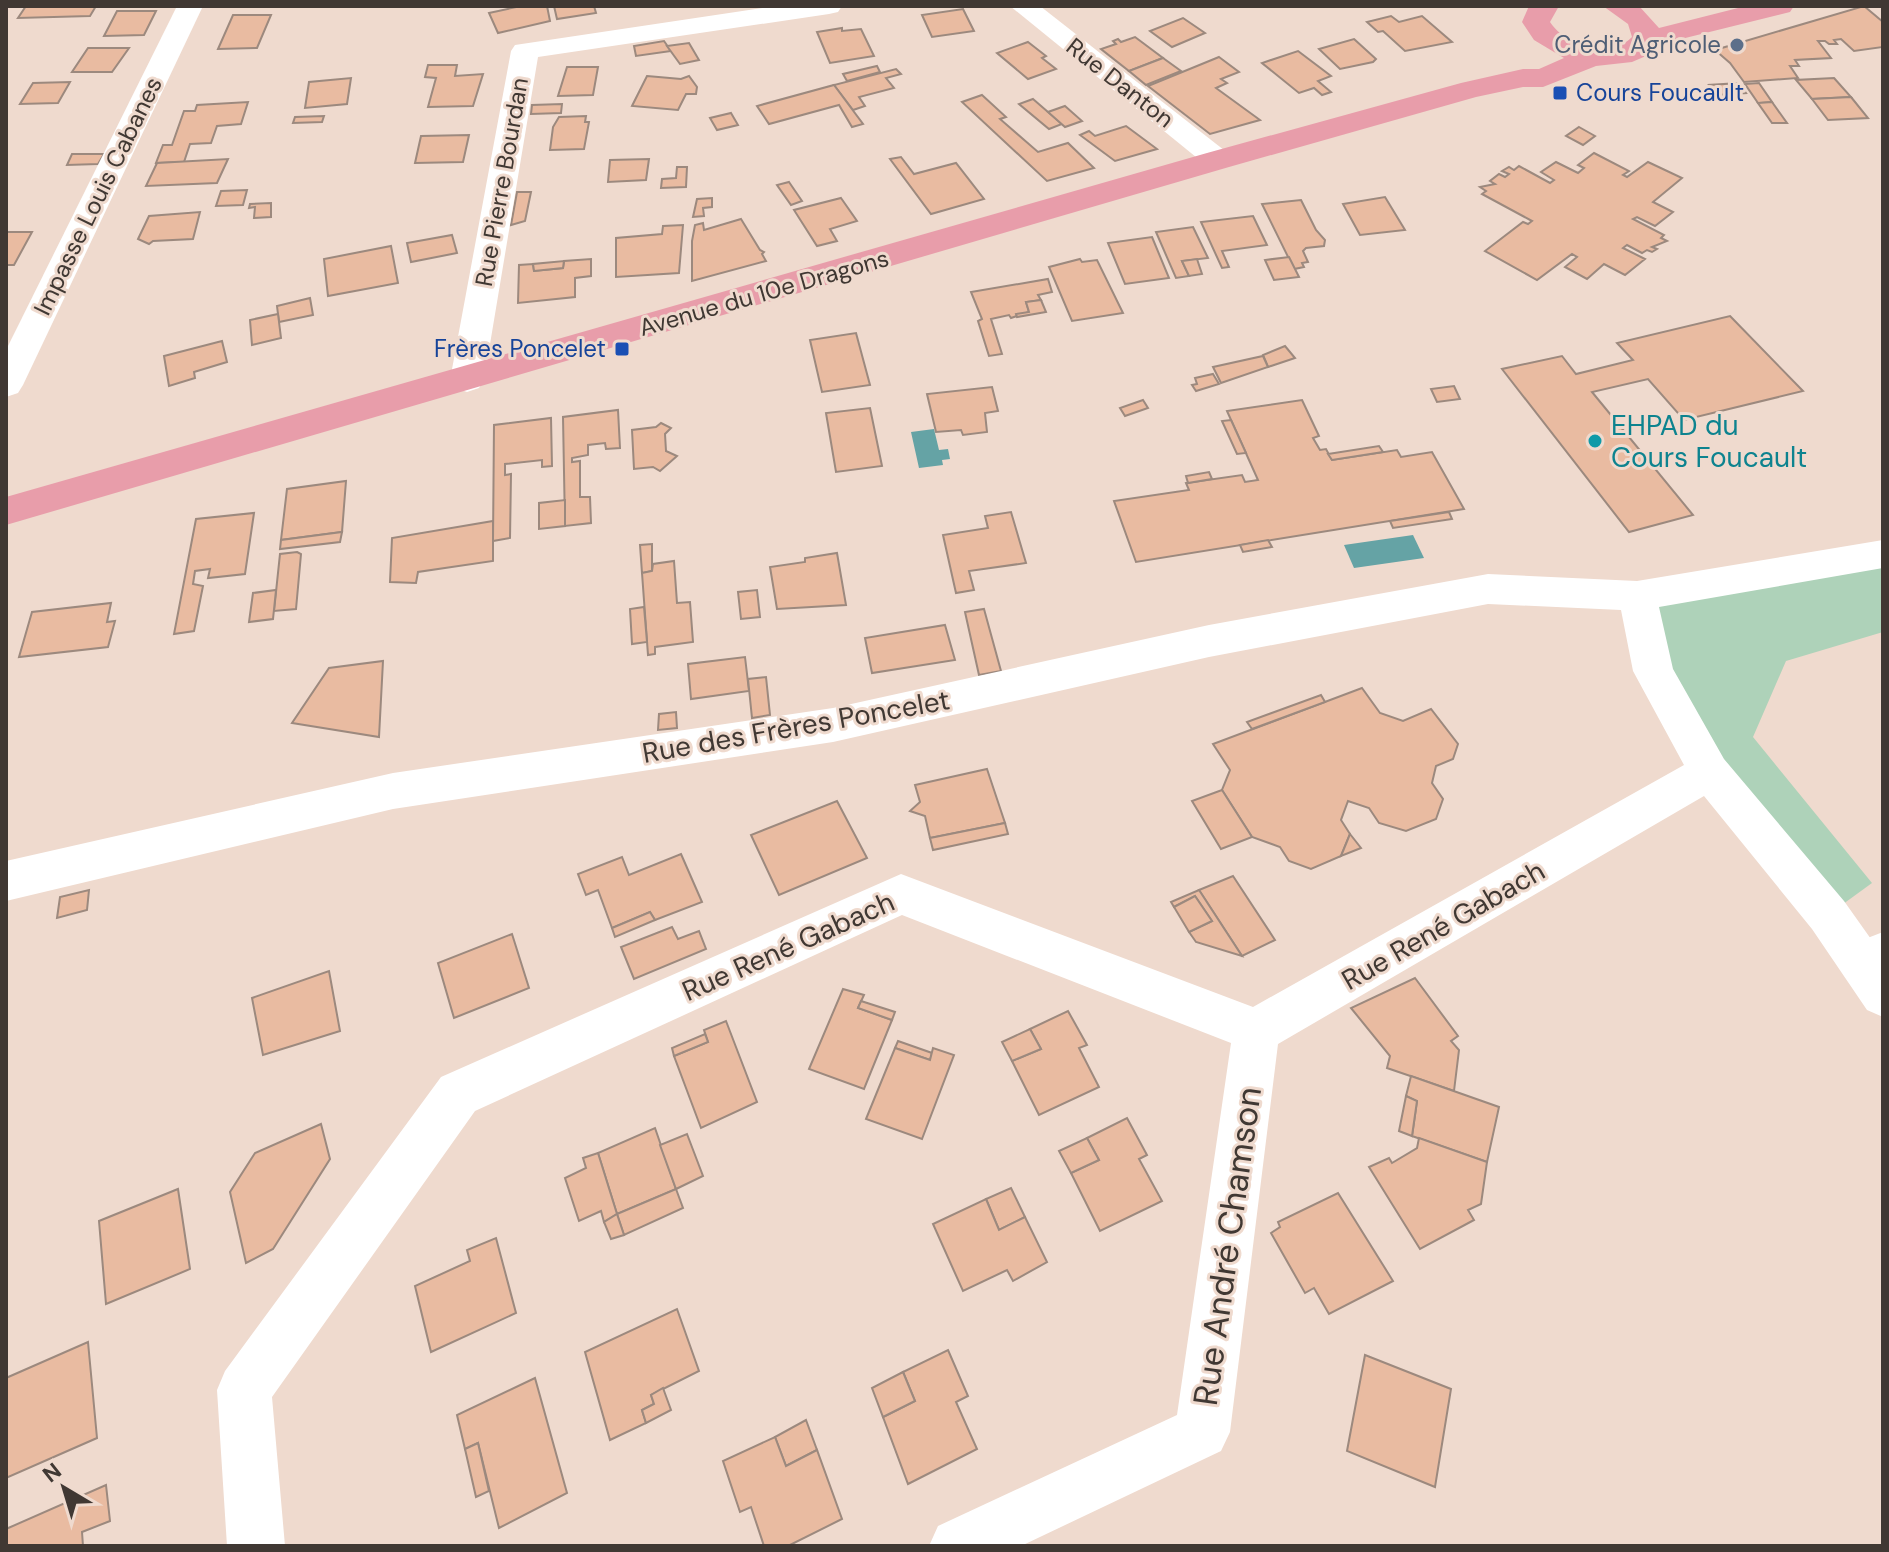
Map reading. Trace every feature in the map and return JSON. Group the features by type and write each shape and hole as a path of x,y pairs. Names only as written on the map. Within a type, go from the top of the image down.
{"main road":[{"path":"1545,6 1538,13 1536,22 1546,37 1565,49 1594,56 1619,56 1634,52 1647,39 1780,6"},
{"path":"1623,8 1678,13 1729,6"},
{"path":"1623,8 1645,26 1647,39"},
{"path":"1523,78 1539,60 1546,37"},
{"name":"Avenue du 10e Dragons","path":"6,511 467,380 1218,160 1523,78 1543,78 1594,56"}],"street":[{"name":"Impasse Louis Cabanes","path":"6,385 190,6"},
{"name":"Rue Pierre Bourdan","path":"467,380 525,51 829,6"},
{"name":"Rue Danton","path":"1023,6 1218,160"},
{"name":"Rue des Frères Poncelet","path":"6,881 393,791 833,725 1209,641 1488,589 1637,596 1883,554"},
{"path":"1637,596 1653,671 1709,772 1828,915 1869,948 1883,995"},
{"name":"Rue René Gabach","path":"256,1546 244,1390 458,1094 901,894 1256,1031 1709,772"},
{"name":"Rue André Chamson","path":"958,1546 1202,1432 1256,1031"}],"green space":[{"path":"1883,554 1883,632 1786,661 1753,737 1872,883 1828,915 1709,772 1637,596"}],"water":[{"path":"934,429 939,450 948,449 950,459 942,460 943,465 919,468 911,432"},
{"path":"1413,535 1424,558 1354,568 1344,545"}],"building":[{"path":"26,6 96,6 90,16 18,18"},
{"path":"521,6 547,6 550,21 498,33 489,13"},
{"path":"554,6 594,6 596,13 557,19"},
{"path":"1864,6 1883,22 1883,47 1854,51 1841,39 1834,40 1837,44 1818,41 1831,58 1795,60 1799,66 1790,66 1798,78 1744,82 1715,50"},
{"path":"963,9 974,31 932,37 922,15"},
{"path":"117,11 156,11 144,35 104,36"},
{"path":"233,15 271,15 257,48 218,49"},
{"path":"1391,16 1399,22 1422,16 1452,42 1405,51 1383,31 1378,32 1367,22"},
{"path":"1183,18 1205,33 1172,47 1150,31"},
{"path":"842,28 842,31 861,29 874,56 830,63 817,32"},
{"path":"1135,37 1163,58 1129,71 1101,49 1116,44 1113,41 1118,39 1121,42"},
{"path":"1354,39 1376,59 1373,62 1340,69 1319,49"},
{"path":"664,41 671,51 636,56 634,46"},
{"path":"1028,42 1046,56 1042,58 1056,69 1028,79 997,53"},
{"path":"689,43 699,60 680,64 667,46"},
{"path":"88,48 129,48 112,72 72,72"},
{"path":"1298,51 1331,76 1318,81 1331,92 1322,95 1314,88 1299,93 1262,63"},
{"path":"1219,57 1239,72 1221,79 1227,83 1216,88 1260,120 1210,134 1148,86"},
{"path":"1163,58 1181,71 1146,85 1129,71"},
{"path":"428,65 457,65 455,76 483,74 473,106 428,107 436,78 425,77"},
{"path":"877,66 880,72 847,81 843,74"},
{"path":"567,67 598,67 593,95 558,96"},
{"path":"896,69 901,74 886,78 894,88 859,97 865,106 853,110 834,85"},
{"path":"647,76 681,79 689,76 697,87 696,94 686,94 678,110 632,106"},
{"path":"351,78 347,104 305,108 309,82"},
{"path":"1834,78 1851,97 1812,99 1796,80"},
{"path":"70,82 58,103 20,104 33,83"},
{"path":"1739,83 1746,93 1716,95 1709,85"},
{"path":"1759,83 1772,102 1758,103 1745,84"},
{"path":"834,85 863,124 852,127 839,105 769,124 757,106"},
{"path":"982,95 1006,117 1000,119 1038,152 1068,143 1094,168 1047,181 962,102"},
{"path":"1851,97 1868,118 1828,120 1812,99"},
{"path":"1033,99 1062,124 1049,129 1019,104"},
{"path":"248,102 241,124 217,126 211,143 190,144 184,162 156,163 163,145 172,145 184,111 195,111 197,105"},
{"path":"1772,102 1787,123 1772,123 1758,103"},
{"path":"562,104 561,113 531,114 532,105"},
{"path":"1065,106 1082,121 1065,127 1048,112"},
{"path":"731,113 738,125 717,130 710,118"},
{"path":"324,116 322,122 293,123 295,117"},
{"path":"586,116 585,122 589,122 584,149 550,150 553,127 559,117"},
{"path":"1126,126 1157,149 1115,161 1080,135 1089,131 1095,136"},
{"path":"1579,127 1595,136 1583,145 1566,136"},
{"path":"469,135 463,162 415,163 421,136"},
{"path":"1594,153 1629,171 1623,175 1627,177 1648,162 1682,178 1653,202 1673,212 1655,226 1637,217 1633,219 1664,235 1661,238 1667,241 1652,247 1657,249 1652,252 1647,250 1642,253 1627,245 1623,248 1645,259 1625,275 1604,264 1587,279 1565,267 1577,257 1572,254 1537,280 1485,251 1523,222 1528,224 1532,221 1482,194 1486,191 1480,187 1495,184 1490,181 1499,174 1505,177 1509,174 1502,171 1509,167 1514,170 1519,166 1550,183 1554,180 1541,172 1556,162 1578,173 1584,168 1578,165"},
{"path":"72,154 104,154 98,164 67,165"},
{"path":"901,157 914,174 956,163 984,199 931,214 890,159"},
{"path":"228,159 217,183 146,186 157,163"},
{"path":"649,159 646,180 608,182 610,160"},
{"path":"677,167 687,167 686,187 661,188 662,179 676,178"},
{"path":"789,182 802,201 791,205 777,185"},
{"path":"247,190 243,205 216,206 221,191"},
{"path":"517,192 531,192 525,221 511,225"},
{"path":"1385,197 1405,230 1360,235 1343,204"},
{"path":"712,198 712,207 703,208 704,216 693,217 697,199"},
{"path":"841,198 857,221 830,229 837,241 817,246 794,210"},
{"path":"1301,200 1316,230 1325,240 1324,246 1306,248 1303,251 1308,262 1302,263 1304,267 1294,269 1262,204"},
{"path":"271,203 271,217 254,218 255,207 249,208 250,204"},
{"path":"200,212 193,239 153,241 149,244 138,239 149,216"},
{"path":"1253,216 1267,245 1222,251 1229,267 1222,268 1201,222"},
{"path":"741,219 764,252 766,261 692,281 695,225 703,223 704,230"},
{"path":"683,225 679,273 616,277 616,238 662,234 663,226"},
{"path":"1193,227 1208,258 1182,261 1189,276 1176,278 1156,232"},
{"path":"6,232 32,232 14,265 6,265"},
{"path":"452,235 457,253 411,262 407,243"},
{"path":"1152,237 1169,278 1125,284 1108,243"},
{"path":"391,246 398,283 328,296 324,259"},
{"path":"1289,257 1299,277 1274,280 1265,260"},
{"path":"591,259 591,276 575,278 575,297 518,303 519,265 533,264 534,271 563,268 564,261"},
{"path":"1080,259 1082,262 1097,260 1123,313 1072,321 1049,267"},
{"path":"1197,259 1202,274 1189,276 1182,261"},
{"path":"564,261 563,268 534,271 533,264"},
{"path":"1048,279 1052,292 1038,295 1041,300 1026,302 1029,312 1011,318 1009,315 991,319 1002,354 989,356 978,321 982,319 971,292"},
{"path":"310,298 313,315 279,322 277,306"},
{"path":"1041,300 1046,312 1017,317 1016,314 1029,312 1026,302"},
{"path":"278,314 281,338 252,345 250,320"},
{"name":"EHPAD du Cours Foucault","path":"1730,316 1803,391 1684,420 1648,379 1592,392 1693,515 1629,532 1502,369 1562,356 1576,374 1633,360 1617,343"},
{"path":"856,333 870,385 822,392 810,340"},
{"path":"222,341 227,362 194,372 195,378 169,386 164,356"},
{"path":"1285,346 1295,358 1268,367 1263,355"},
{"path":"1263,356 1268,367 1221,383 1213,367"},
{"path":"1213,374 1219,384 1196,391 1192,385 1197,384 1195,378"},
{"path":"1454,386 1460,399 1437,402 1431,389"},
{"path":"992,387 998,411 985,413 987,432 963,435 961,430 936,432 927,394"},
{"path":"1143,400 1148,408 1125,416 1120,408"},
{"path":"1302,400 1319,436 1313,438 1320,450 1326,449 1332,460 1397,450 1401,457 1432,452 1464,509 1136,562 1114,501 1189,490 1186,483 1242,475 1245,482 1258,480 1227,411"},
{"path":"870,408 882,466 836,472 826,413"},
{"path":"618,410 620,448 606,449 605,443 588,445 588,455 572,458 572,462 580,461 580,497 590,497 591,523 565,526 563,417"},
{"path":"551,418 552,466 542,467 542,460 505,464 505,475 511,474 510,538 493,541 494,425"},
{"path":"1231,420 1246,453 1237,454 1222,421"},
{"path":"661,423 671,428 665,434 666,451 677,456 660,471 653,467 634,469 632,430 656,427"},
{"path":"1379,446 1383,452 1332,460 1328,454"},
{"path":"1209,472 1212,479 1188,483 1186,476"},
{"path":"346,481 342,532 281,540 287,489"},
{"path":"565,500 565,526 539,529 539,503"},
{"path":"1011,512 1026,563 969,571 974,590 956,593 943,535 988,528 985,516"},
{"path":"1449,512 1452,519 1393,528 1390,521"},
{"path":"254,513 245,574 208,578 210,569 195,571 193,584 203,586 194,631 174,634 196,519"},
{"path":"493,521 493,561 418,572 416,583 390,582 392,538"},
{"path":"342,532 340,542 280,549 281,540"},
{"path":"1268,540 1272,547 1243,552 1240,545"},
{"path":"652,544 652,571 642,573 640,545"},
{"path":"837,553 846,605 777,609 770,567"},
{"path":"280,554 301,554 296,609 274,611"},
{"path":"674,561 677,603 690,602 693,642 655,647 655,654 648,655 642,573 652,571 653,564"},
{"path":"276,590 273,619 249,622 253,593"},
{"path":"757,590 760,617 741,619 738,592"},
{"path":"111,603 107,622 115,621 108,647 19,657 32,612"},
{"path":"644,607 647,642 632,644 630,609"},
{"path":"984,609 1001,671 979,675 965,612"},
{"path":"945,625 955,660 872,673 865,638"},
{"path":"745,657 749,691 691,699 688,664"},
{"path":"383,661 379,737 292,723 329,668"},
{"path":"766,677 770,715 752,718 748,679"},
{"path":"1362,688 1380,713 1403,721 1431,709 1458,744 1453,759 1436,766 1432,783 1443,799 1436,819 1406,831 1379,823 1369,808 1348,801 1341,820 1350,834 1341,856 1311,869 1289,861 1280,847 1252,837 1222,790 1230,770 1213,744"},
{"path":"1321,695 1325,702 1252,729 1247,722"},
{"path":"676,712 677,728 658,730 659,714"},
{"path":"987,769 1005,823 930,838 925,816 910,811 920,802 915,785"},
{"path":"1222,790 1252,837 1221,849 1192,801"},
{"path":"837,801 867,858 779,895 751,835"},
{"path":"1005,823 1008,834 933,850 930,838"},
{"path":"1350,834 1361,848 1341,856"},
{"path":"681,854 702,902 655,920 650,912 612,928 598,890 586,895 578,874 622,857 629,875"},
{"path":"1233,876 1275,940 1242,956 1199,890"},
{"path":"89,890 87,910 57,918 60,897"},
{"path":"1199,890 1242,956 1196,942 1189,932 1212,921 1195,896 1174,907 1171,902"},
{"path":"1195,896 1212,921 1189,932 1174,907"},
{"path":"650,912 655,920 615,937 612,928"},
{"path":"672,927 678,939 699,931 706,949 634,979 621,947"},
{"path":"512,934 529,988 454,1018 438,963"},
{"path":"329,971 340,1031 263,1055 252,998"},
{"path":"1415,978 1458,1036 1451,1041 1459,1050 1454,1091 1387,1068 1390,1056 1351,1008"},
{"path":"843,989 864,995 858,1008 892,1020 864,1089 809,1069"},
{"path":"861,1001 895,1012 892,1020 858,1008"},
{"path":"1068,1011 1087,1045 1079,1048 1099,1087 1039,1115 1012,1061 1041,1049 1030,1029"},
{"path":"726,1021 757,1102 701,1128 674,1056 708,1042 704,1030"},
{"path":"1030,1029 1041,1049 1012,1061 1002,1042"},
{"path":"705,1034 708,1042 674,1056 672,1048"},
{"path":"898,1041 932,1053 930,1060 895,1048"},
{"path":"895,1048 930,1060 933,1048 954,1055 922,1139 866,1119"},
{"path":"1411,1076 1499,1107 1487,1162 1412,1136 1417,1101 1406,1096"},
{"path":"1406,1096 1417,1101 1412,1136 1399,1131"},
{"path":"1127,1118 1147,1155 1139,1159 1162,1201 1100,1231 1071,1173 1099,1160 1087,1138"},
{"path":"321,1124 330,1159 273,1249 246,1263 230,1192 255,1153"},
{"path":"655,1128 676,1189 617,1214 598,1153"},
{"path":"687,1134 703,1176 676,1189 660,1145"},
{"path":"1087,1138 1099,1160 1071,1173 1059,1151"},
{"path":"1419,1138 1487,1162 1481,1204 1468,1210 1474,1220 1420,1249 1369,1167 1389,1158 1392,1163 1417,1148"},
{"path":"598,1153 617,1214 604,1222 601,1211 579,1221 565,1178 586,1168 583,1158"},
{"path":"1011,1188 1025,1217 999,1230 986,1199"},
{"path":"178,1189 190,1269 106,1304 99,1221"},
{"path":"676,1189 683,1208 624,1235 617,1214"},
{"path":"1338,1193 1393,1281 1329,1314 1314,1288 1305,1293 1271,1233 1280,1227 1278,1222"},
{"path":"986,1199 999,1230 1025,1217 1047,1262 1013,1281 1007,1270 963,1291 933,1224"},
{"path":"617,1214 624,1235 611,1239 604,1222"},
{"path":"496,1238 516,1313 431,1352 415,1286 470,1261 467,1250"},
{"path":"677,1309 699,1371 651,1395 654,1404 642,1410 646,1423 610,1440 585,1352"},
{"path":"88,1342 97,1438 6,1478 6,1378"},
{"path":"948,1350 968,1396 956,1402 977,1449 908,1484 883,1417 915,1401 903,1372"},
{"path":"1365,1355 1451,1389 1435,1487 1347,1451"},
{"path":"903,1372 915,1401 883,1417 872,1388"},
{"path":"535,1378 567,1493 499,1528 478,1443 465,1449 457,1415"},
{"path":"663,1388 671,1410 646,1423 642,1410 654,1404 651,1395"},
{"path":"806,1420 817,1450 786,1466 775,1437"},
{"path":"775,1437 786,1466 817,1450 842,1519 788,1546 764,1546 751,1507 740,1512 723,1461"},
{"path":"478,1443 489,1491 476,1497 465,1449"},
{"path":"106,1485 110,1521 82,1532 83,1546 7,1546 6,1529"}],"place":[{"name":"Crédit Agricole","path":"1737,45"},
{"name":"Cours Foucault","path":"1560,93"},
{"name":"Frères Poncelet","path":"622,349"},
{"name":"EHPAD du Cours Foucault","path":"1595,441"}]}
